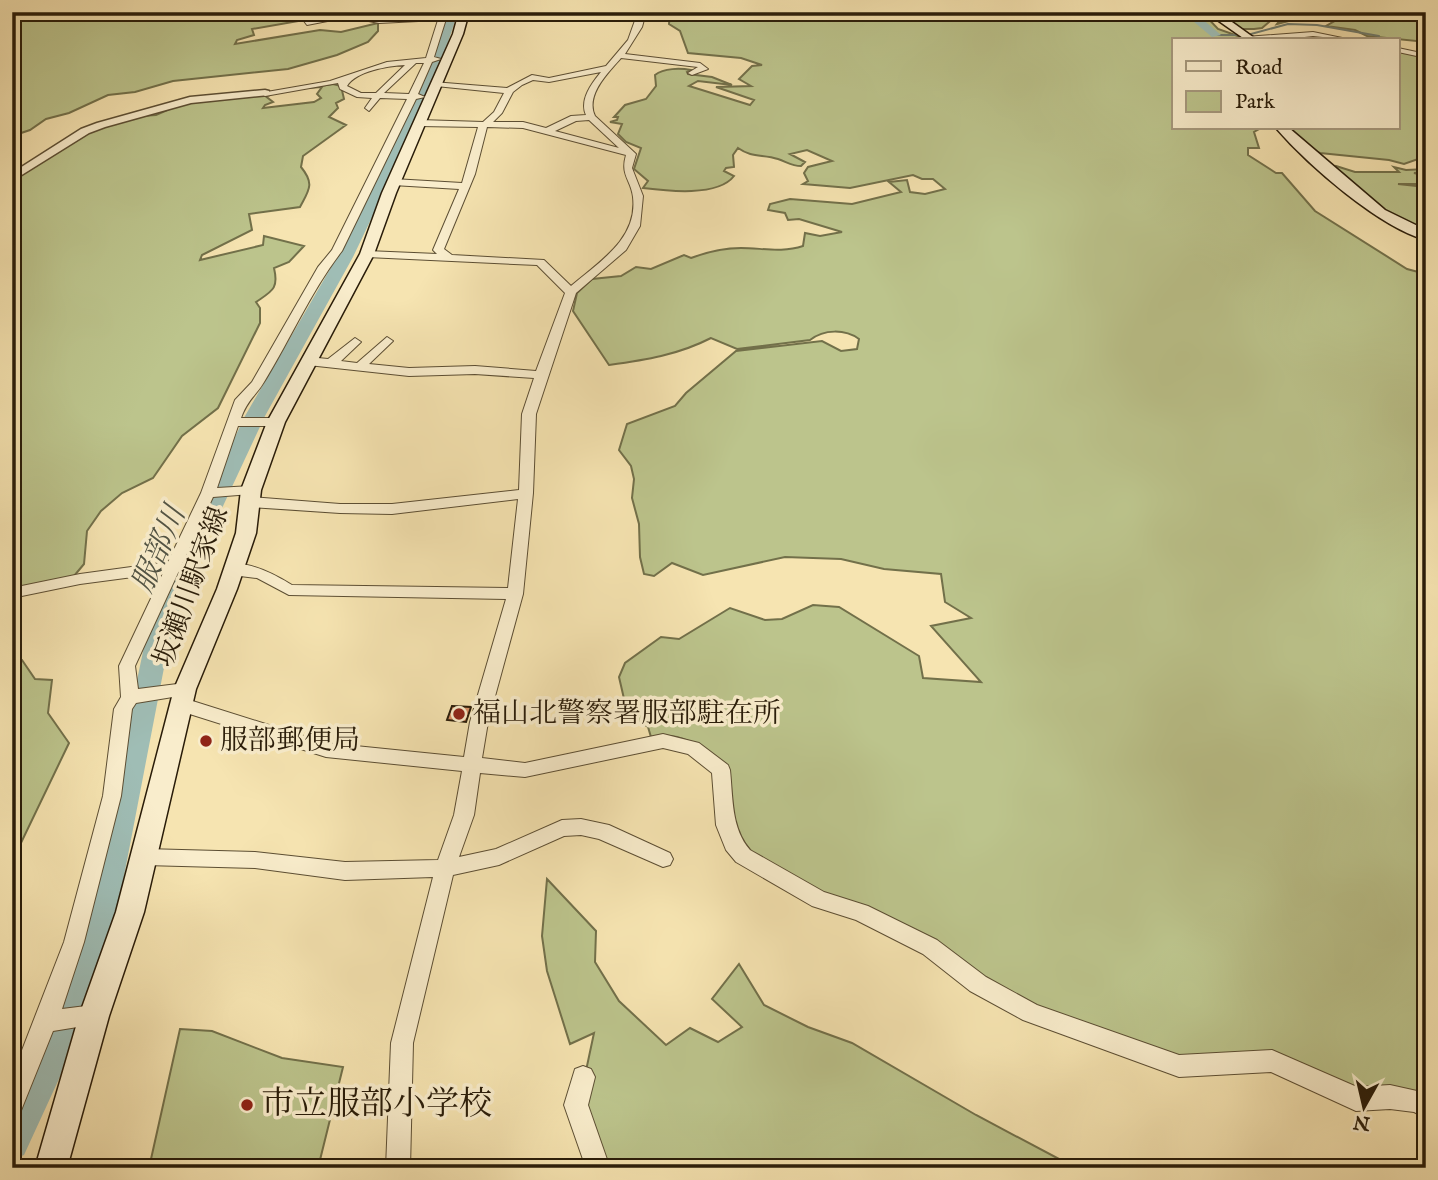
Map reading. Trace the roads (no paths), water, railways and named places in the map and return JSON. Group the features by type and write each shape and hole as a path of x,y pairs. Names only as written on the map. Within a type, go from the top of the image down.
{"main road":[{"path":"1211,12 1227,26 1248,38"},
{"name":"坂瀬川駅家線","path":"51,1168 89,1016 130,912 145,857 180,695 246,536 246,494 272,422 366,254 388,189 419,123 424,95 452,15"},
{"path":"1284,130 1380,213 1426,236"}],"street":[{"path":"631,154 592,117 587,108 599,75 635,39 642,12"},
{"path":"307,23 348,15 379,21 452,15"},
{"path":"1279,38 1313,34 1336,38"},
{"path":"1400,50 1426,56"},
{"path":"620,56 699,65 704,69 692,73"},
{"path":"12,177 85,131 190,100 331,83 387,64 438,58"},
{"path":"369,108 382,90 415,60"},
{"path":"360,72 346,79 342,83 343,87 360,95 378,98 469,88 509,91 532,78 549,80 606,68"},
{"path":"469,88 475,74"},
{"path":"460,241 454,254 448,256 438,250 479,154 485,123 498,113 509,91"},
{"path":"134,696 127,666 209,492 241,400 257,384 323,267 337,251 397,131 424,95"},
{"path":"548,131 562,127 575,118 592,117"},
{"path":"419,123 523,125 631,154"},
{"path":"398,1168 402,1043 445,868 464,815 479,722 515,594 526,493 529,414 540,375 572,292 622,248 635,226 638,196 627,168 631,154"},
{"path":"364,193 388,189 465,186"},
{"path":"366,254 540,262 572,292"},
{"path":"359,367 387,341"},
{"path":"332,362 355,342"},
{"path":"308,361 409,372 475,370 540,375"},
{"path":"235,422 272,422"},
{"path":"209,492 246,494 324,508 390,509 436,506 526,493"},
{"path":"12,593 80,579 174,566"},
{"path":"232,570 261,573 289,590 515,594"},
{"path":"12,1105 48,1021 74,942 112,796 123,709 134,696 180,695 326,750 471,765 525,770 544,768 663,741 693,748 721,770 726,825 733,844 743,856 819,900 861,912 930,947 978,984 1031,1013 1179,1066 1272,1061 1356,1099 1390,1097 1418,1101 1426,1106"},
{"path":"145,857 255,860 345,871 445,868 499,857 562,828 580,827 602,831 663,859"},
{"path":"48,1021 89,1016"},
{"path":"583,1077 576,1105 598,1168"}],"waterway":[{"name":"服部川","path":"12,1143 52,1057 94,954 156,647 178,579 255,416 345,257 425,94 453,12"},
{"path":"1187,12 1216,35"},
{"path":"1251,34 1288,24 1317,25 1379,36"},
{"path":"1216,35 1239,35"}],"place":[{"name":"福山北警察署服部駐在所","path":"459,714"},
{"name":"服部郵便局","path":"206,741"},
{"name":"市立服部小学校","path":"247,1105"}]}
